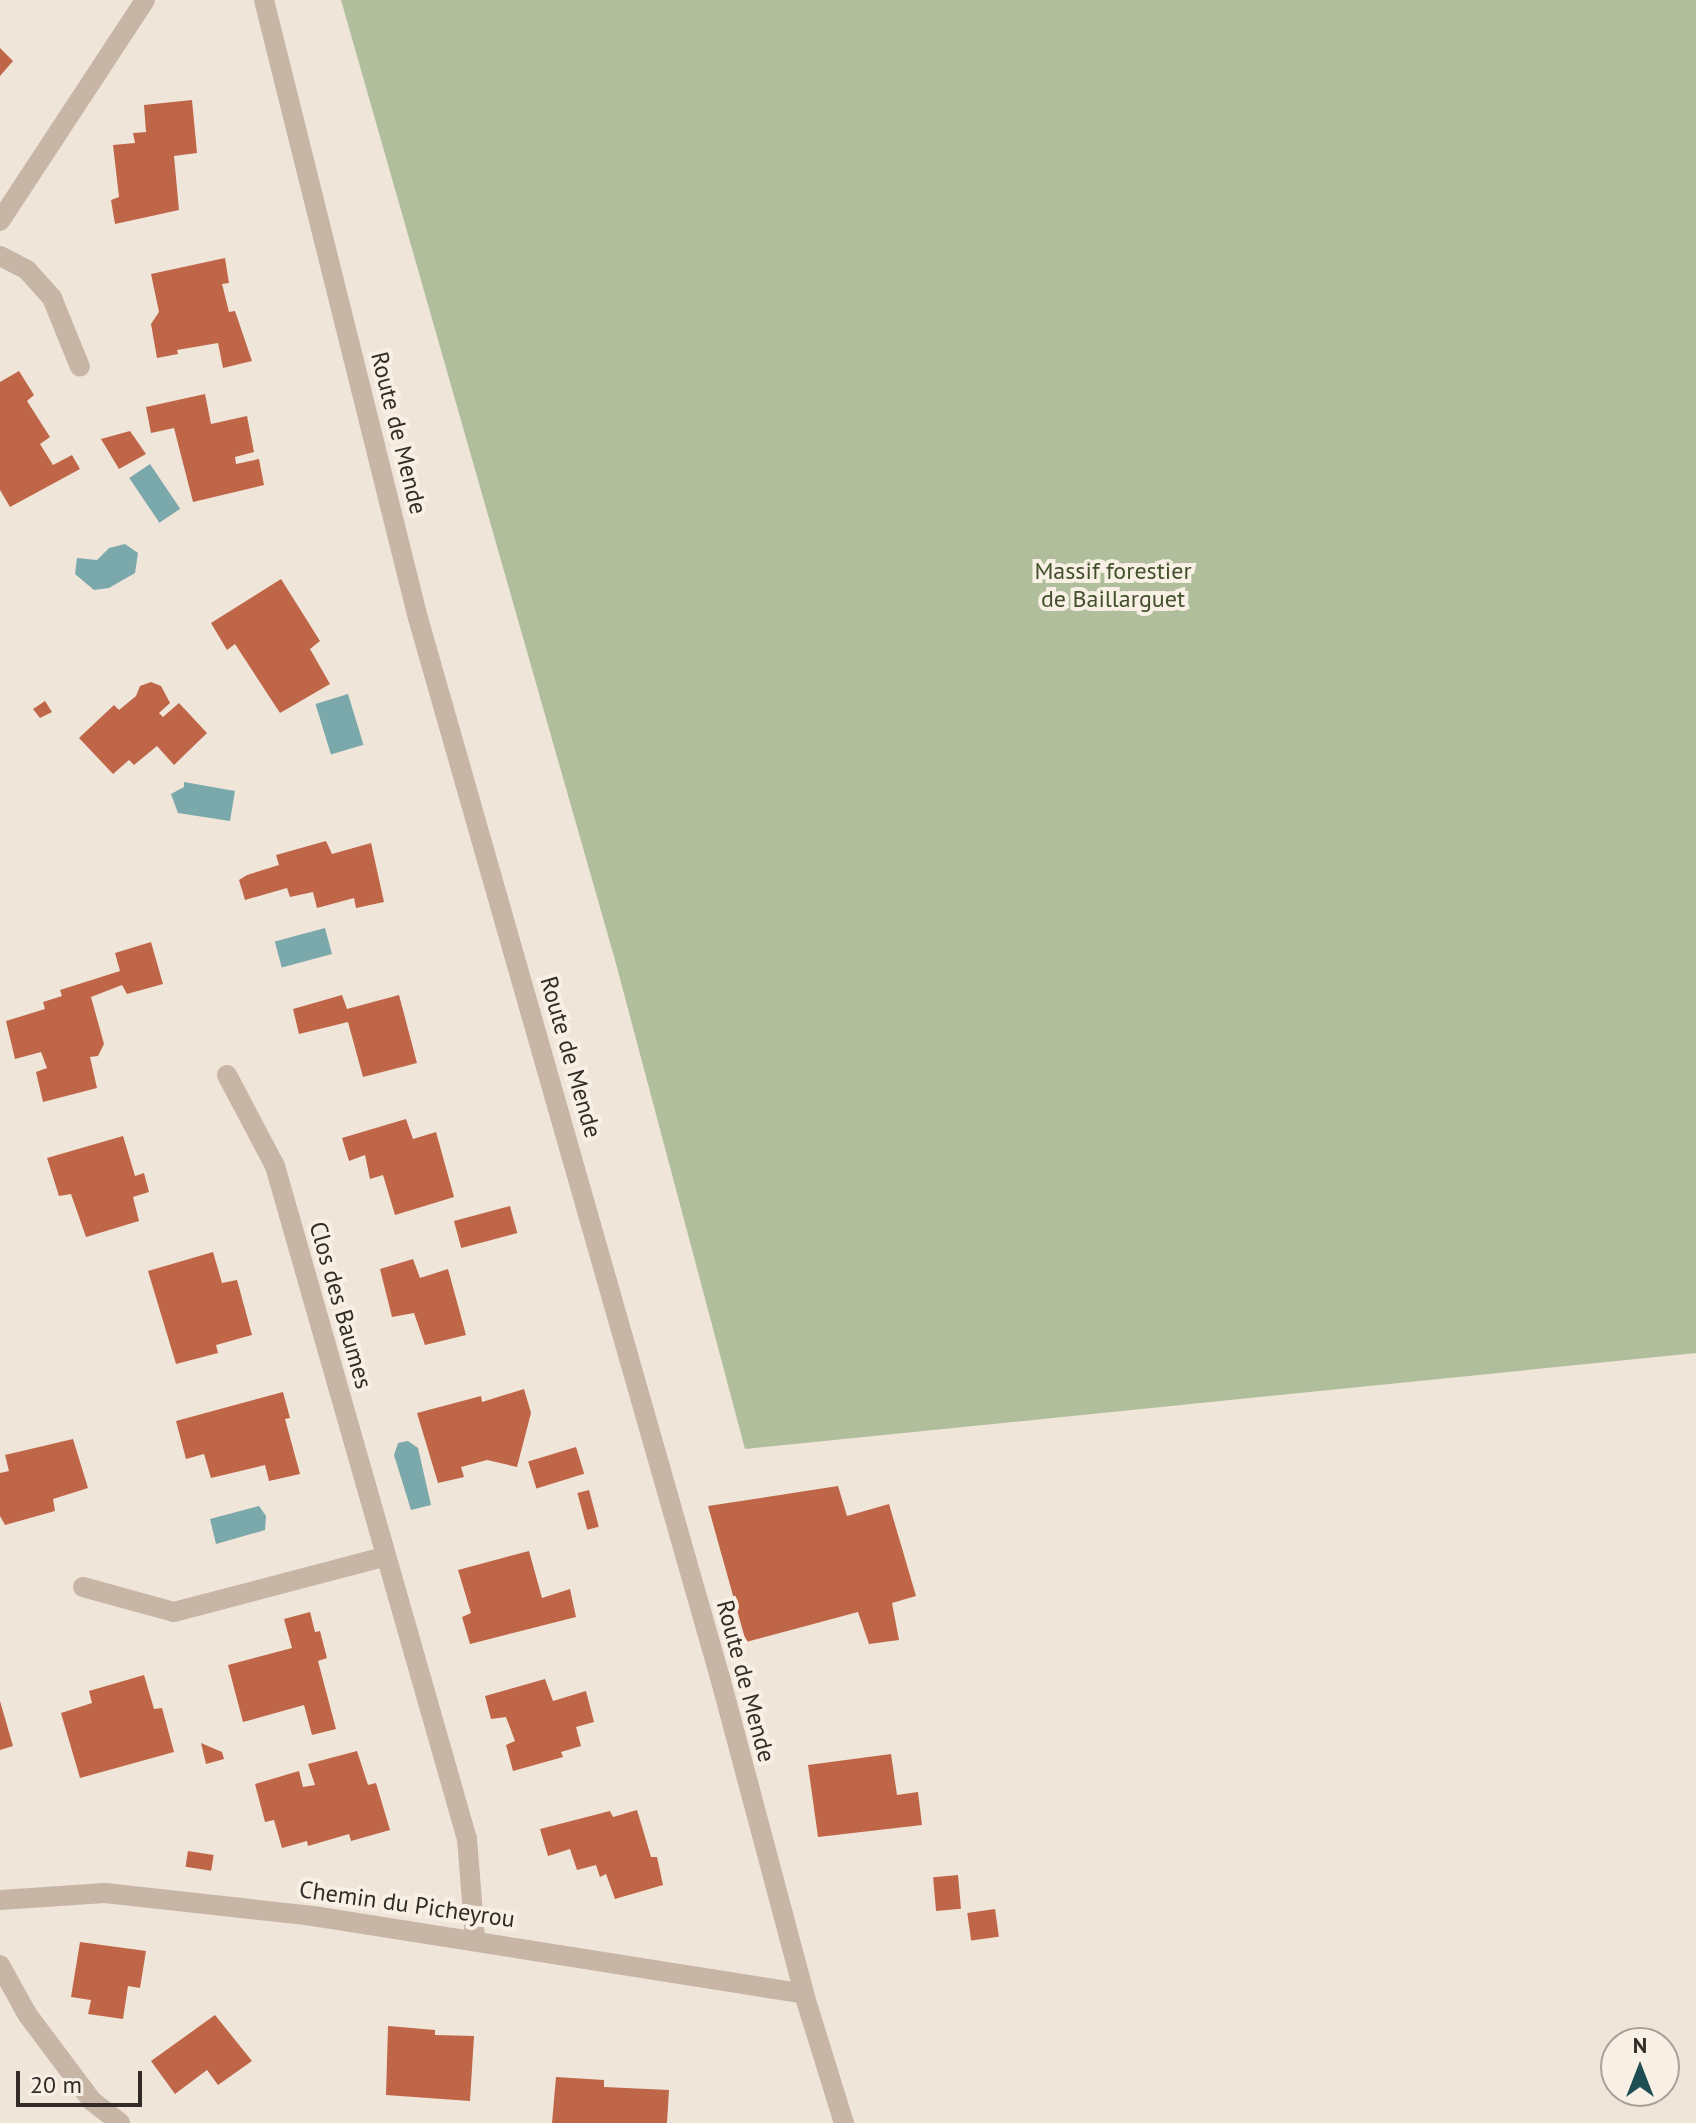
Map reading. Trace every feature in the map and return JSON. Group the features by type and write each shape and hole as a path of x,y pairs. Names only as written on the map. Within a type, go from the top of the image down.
{"street":[{"path":"0,221 145,0"},
{"name":"Route de Mende","path":"264,0 418,618 721,1681 804,1994 844,2123"},
{"path":"0,256 27,270 52,298 80,367"},
{"name":"Clos des Baumes","path":"227,1075 275,1166 384,1557 467,1839 475,1939"},
{"path":"83,1587 174,1612 384,1557"},
{"name":"Chemin du Picheyrou","path":"0,1900 105,1893 475,1939 804,1994"},
{"path":"0,1965 27,2014 92,2101 120,2123"}],"green space":[{"name":"Massif forestier de Baillarguet","path":"341,0 1696,0 1696,1353 745,1449 615,960"}],"water":[{"path":"150,464 180,509 159,523 129,478"},
{"path":"125,544 138,553 135,573 109,588 94,590 75,574 77,558 97,560 109,548"},
{"path":"348,694 363,745 331,755 315,704"},
{"path":"184,782 235,791 230,821 178,813 171,794 184,787"},
{"path":"325,928 332,954 282,968 275,941"},
{"path":"408,1441 418,1448 431,1505 411,1510 394,1455 398,1443"},
{"path":"259,1506 266,1516 265,1530 216,1544 210,1519"}],"building":[{"path":"0,48 13,61 0,76"},
{"path":"192,100 197,153 174,156 179,210 115,224 111,200 119,197 113,145 135,143 133,133 146,132 144,105"},
{"path":"225,258 229,283 222,284 229,312 235,311 252,361 223,368 218,343 177,350 178,354 157,358 151,324 159,312 151,274"},
{"path":"19,371 34,395 27,401 50,437 40,444 53,465 72,455 80,469 10,507 0,490 0,382"},
{"path":"205,394 211,424 247,416 254,452 235,457 236,464 259,459 264,485 193,502 174,428 151,433 146,407"},
{"path":"130,431 146,454 119,469 101,439"},
{"path":"281,579 320,641 310,649 330,684 280,713 235,644 227,650 211,623"},
{"path":"151,682 161,686 170,703 159,713 163,717 179,703 207,733 174,765 157,746 134,765 129,760 113,774 79,738 114,705 119,710 136,696 140,686"},
{"path":"45,701 52,712 40,718 33,709"},
{"path":"326,841 332,854 371,843 384,902 356,908 354,898 317,908 313,892 290,897 287,888 245,900 239,880 279,865 276,855"},
{"path":"151,942 163,984 127,994 122,985 91,997 104,1044 98,1056 90,1057 97,1088 43,1102 36,1072 47,1068 41,1052 15,1059 6,1021 45,1009 43,1002 62,996 60,990 120,971 115,953"},
{"path":"342,995 347,1009 399,995 417,1063 363,1077 348,1022 299,1034 293,1009"},
{"path":"406,1119 413,1139 436,1132 454,1197 395,1215 383,1175 370,1179 365,1155 349,1161 342,1138"},
{"path":"123,1136 135,1176 144,1173 149,1192 133,1197 139,1221 86,1237 71,1194 59,1196 47,1158"},
{"path":"510,1206 517,1233 461,1248 454,1221"},
{"path":"213,1252 222,1283 237,1280 252,1335 216,1345 218,1353 176,1364 148,1271"},
{"path":"413,1259 420,1278 448,1269 466,1335 425,1345 414,1313 392,1317 380,1269"},
{"path":"524,1389 531,1413 517,1467 487,1460 461,1467 464,1477 438,1483 417,1413 481,1396 482,1402"},
{"path":"283,1392 290,1418 285,1419 300,1474 269,1481 265,1465 211,1478 204,1454 186,1459 176,1421"},
{"path":"73,1439 88,1488 53,1499 55,1511 5,1525 0,1516 0,1473 9,1471 5,1455"},
{"path":"576,1447 584,1474 536,1488 528,1462"},
{"path":"838,1486 847,1516 889,1504 916,1596 892,1603 899,1640 869,1644 858,1612 746,1642 708,1506"},
{"path":"589,1490 599,1527 587,1530 577,1493"},
{"path":"529,1551 542,1598 570,1589 576,1617 470,1644 462,1617 471,1613 458,1570"},
{"path":"310,1612 315,1632 320,1631 327,1658 318,1661 336,1729 312,1735 304,1705 243,1722 228,1665 292,1648 284,1619"},
{"path":"144,1675 154,1709 162,1708 174,1752 80,1778 61,1713 92,1703 89,1691"},
{"path":"545,1679 553,1701 586,1691 594,1722 576,1727 581,1746 561,1752 563,1757 513,1771 506,1745 515,1741 506,1717 491,1719 485,1696"},
{"path":"0,1701 13,1746 0,1750"},
{"path":"201,1743 222,1752 224,1759 206,1764"},
{"path":"357,1751 368,1785 376,1783 390,1830 351,1841 349,1834 308,1846 307,1841 282,1848 274,1820 265,1822 255,1784 299,1771 303,1787 315,1785 308,1764"},
{"path":"891,1754 897,1795 918,1792 922,1825 818,1837 808,1765"},
{"path":"637,1810 651,1857 657,1857 663,1885 615,1899 606,1874 600,1877 596,1865 577,1870 570,1849 548,1856 540,1829 610,1811 613,1817"},
{"path":"188,1851 214,1855 211,1871 185,1867"},
{"path":"958,1875 961,1909 936,1911 933,1877"},
{"path":"995,1909 999,1937 971,1941 967,1913"},
{"path":"80,1942 146,1951 140,1988 128,1986 123,2019 88,2014 91,2000 71,1997"},
{"path":"215,2015 252,2061 218,2085 207,2070 175,2094 151,2061"},
{"path":"388,2026 435,2030 435,2035 474,2036 470,2101 386,2095"},
{"path":"556,2077 604,2080 604,2087 669,2090 667,2123 552,2123"}]}
